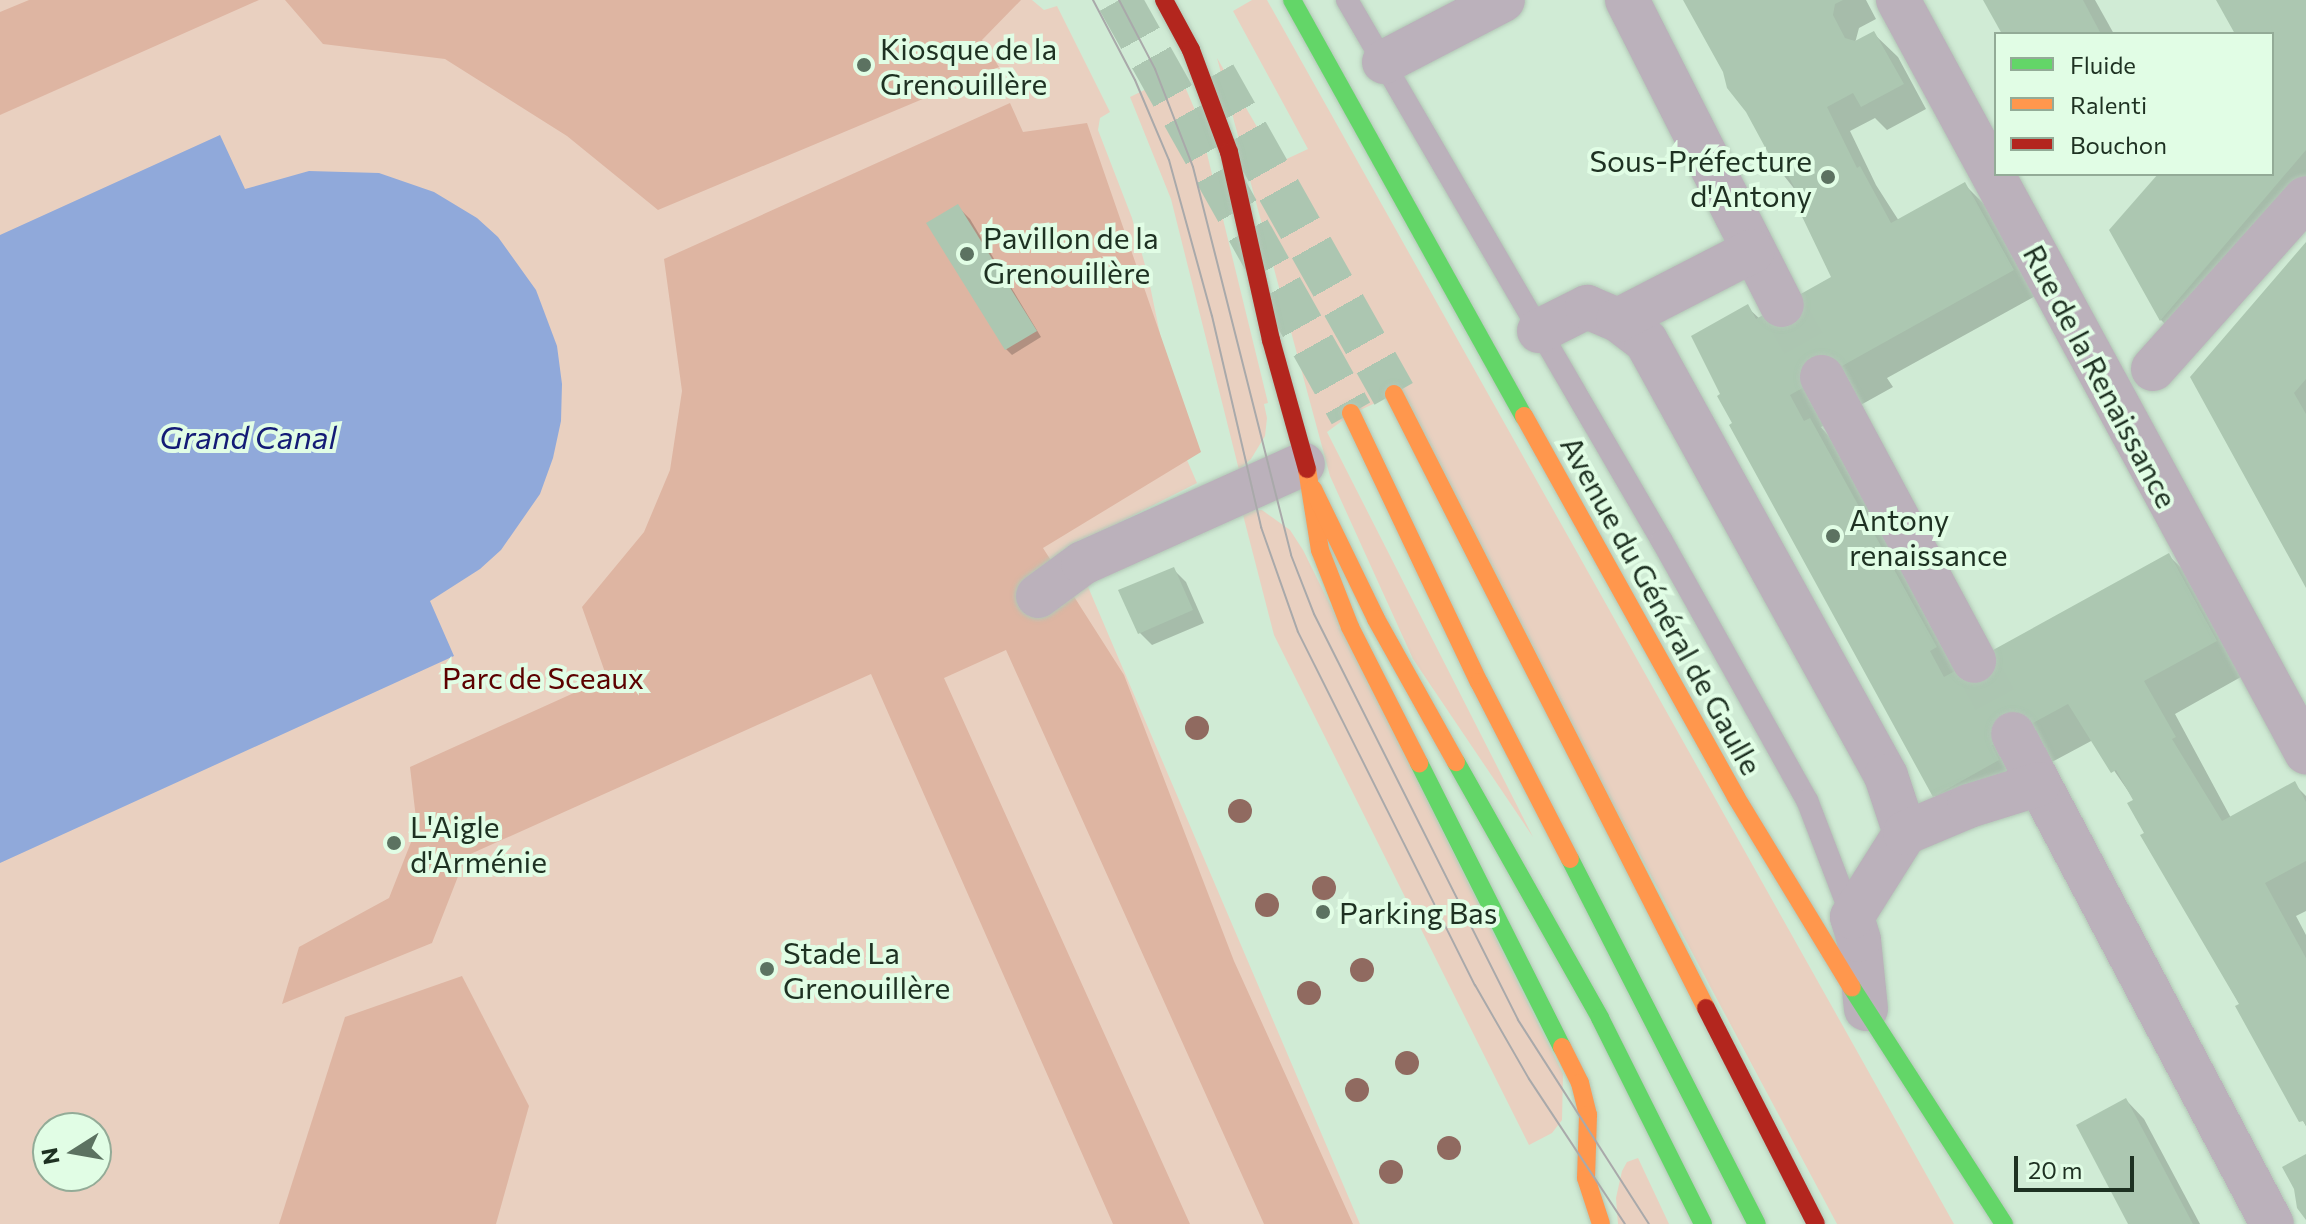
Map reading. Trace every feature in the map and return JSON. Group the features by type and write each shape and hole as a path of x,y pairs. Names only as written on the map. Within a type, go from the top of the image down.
{"main road":[{"path":"1164,0 1191,50 1229,152 1308,476 1320,550 1350,627 1580,1083 1588,1115 1586,1178 1601,1224"},
{"name":"Avenue du Général de Gaulle","path":"1292,0 1609,576 1743,811 2004,1224"},
{"path":"1394,394 1816,1224"},
{"path":"1351,413 1479,682 1757,1224"},
{"path":"1308,476 1376,619 1600,1018 1703,1224"}],"street":[{"path":"1384,62 1503,0"},
{"path":"1627,0 1782,305"},
{"name":"Rue de la Renaissance","path":"1898,0 2306,752"},
{"path":"2153,369 2306,198"},
{"path":"1539,331 1602,313 1752,251"},
{"path":"1602,313 1646,341 1886,776 1905,833"},
{"path":"1822,377 1974,661"},
{"path":"1038,596 1083,563 1308,476"},
{"path":"2013,734 2075,845 2272,1224"},
{"path":"1866,1009 1859,940 1852,917 1905,833 1969,806 2039,784"}],"lane":[{"name":"Avenue du Général de Gaulle","path":"1347,0 1662,541 1807,800 1852,917"}],"green space":[{"name":"Parc de Sceaux","path":"0,0 1032,0 1044,10 1057,6 1110,112 1100,118 1098,130 1132,218 1148,276 1162,344 1170,421 1197,483 1071,547 1360,1224 0,1224"},
{"path":"1252,0 1267,0 1954,1224 1837,1224 1394,394 1350,415 1327,432 1533,837 1413,659 1330,476 1217,58 1278,163 1308,149 1233,11"},
{"path":"1179,73 1198,117 1268,403 1264,404 1267,418 1265,436 1251,459 1239,470 1171,199 1130,97"},
{"path":"1262,510 1290,530 1303,550 1563,1074 1562,1120 1552,1133 1529,1145 1274,635 1242,511"},
{"path":"1638,1158 1669,1224 1618,1224 1616,1198 1622,1171 1627,1162"}],"shaded area":[{"path":"29,0 259,0 0,115 0,12"},
{"path":"285,0 1021,0 982,40 999,67 658,210 567,136 445,59 323,44"},
{"path":"1010,103 1023,132 1087,123 1201,452 1043,548 1124,675 1234,961 1353,1224 1264,1224 1006,650 944,678 1190,1224 1113,1224 871,674 466,856 432,943 282,1004 299,947 389,898 417,827 410,767 607,678 582,607 644,532 670,470 682,391 664,259"},
{"path":"462,976 529,1106 496,1224 279,1224 345,1017"}],"water":[{"name":"Grand Canal","path":"220,135 245,189 309,171 379,173 434,192 477,218 498,237 536,290 557,346 562,384 561,421 553,458 540,494 501,550 480,569 430,601 454,656 0,863 0,235"}],"building":[{"path":"1683,0 1843,0 1835,4 1833,15 1845,38 1855,41 1874,31 1904,84 1861,107 1853,93 1827,107 1857,168 1860,166 1891,223 1965,182 2014,270 1790,395 1804,421 1810,418 1937,647 1930,651 1944,677 2169,553 2217,641 2144,681 2176,737 2172,739 2222,821 2295,781 2306,802 2306,861 2265,883 2306,958 2306,1126 2303,1121 2299,1122 2235,1006 2239,1004 2140,835 2144,833 2127,803 2133,800 2116,770 2111,773 2068,704 1992,745 1999,760 1933,797 1729,425 1732,423 1717,396 1720,394 1691,336 1748,304 1756,319 1831,277 1796,204 1801,200 1785,170 1779,173 1746,112 1727,88 1723,72"},
{"path":"1983,0 2083,0 2100,32 2001,32"},
{"path":"2216,0 2306,0 2306,150 2160,321 2109,230 2156,176 2274,176 2274,32 2234,32"},
{"name":"Pavillon de la Grenouillère","path":"958,204 1037,331 1005,350 926,223"},
{"path":"2306,242 2306,379 2294,393 2306,414 2306,588 2190,377"},
{"path":"1174,567 1193,610 1138,634 1118,590"},
{"path":"2126,1098 2193,1224 2128,1224 2076,1125"},
{"path":"2306,1154 2306,1220 2297,1208 2294,1189 2282,1167"}],"tunnel":[{"path":"1119,0 1351,413"},
{"path":"1214,75 1394,394"},
{"path":"1782,305 1822,377"},
{"path":"1974,661 2013,734"}],"tram line":[{"path":"1093,0 1135,80 1169,160 1212,316 1261,527 1298,632 1475,985 1529,1079 1625,1224"},
{"path":"1119,0 1155,69 1193,167 1291,555 1314,614 1518,1020 1649,1224"}],"traffic: fast":[{"path":"1292,0 1524,416"},
{"path":"1456,762 1600,1018 1703,1224"},
{"path":"1419,763 1562,1047"},
{"path":"1570,859 1757,1224"},
{"path":"1852,988 2004,1224"}],"traffic: slow":[{"path":"1394,394 1706,1008"},
{"path":"1351,413 1479,682 1570,859"},
{"path":"1524,416 1736,797 1852,988"},
{"path":"1307,469 1320,550 1350,627 1419,763"},
{"path":"1313,489 1376,619 1456,762"},
{"path":"1562,1047 1580,1083 1588,1115 1586,1178 1601,1224"}],"traffic: jam":[{"path":"1164,0 1191,50 1229,152 1271,340 1307,469"},
{"path":"1706,1008 1816,1224"}],"place":[{"name":"Kiosque de la Grenouillère","path":"864,65"},
{"name":"Sous-Préfecture d'Antony","path":"1828,177"},
{"name":"Pavillon de la Grenouillère","path":"967,254"},
{"name":"Antony renaissance","path":"1833,536"},
{"name":"L'Aigle d'Arménie","path":"394,843"},
{"name":"Parking Bas","path":"1323,912"},
{"name":"Stade La Grenouillère","path":"767,969"}]}
